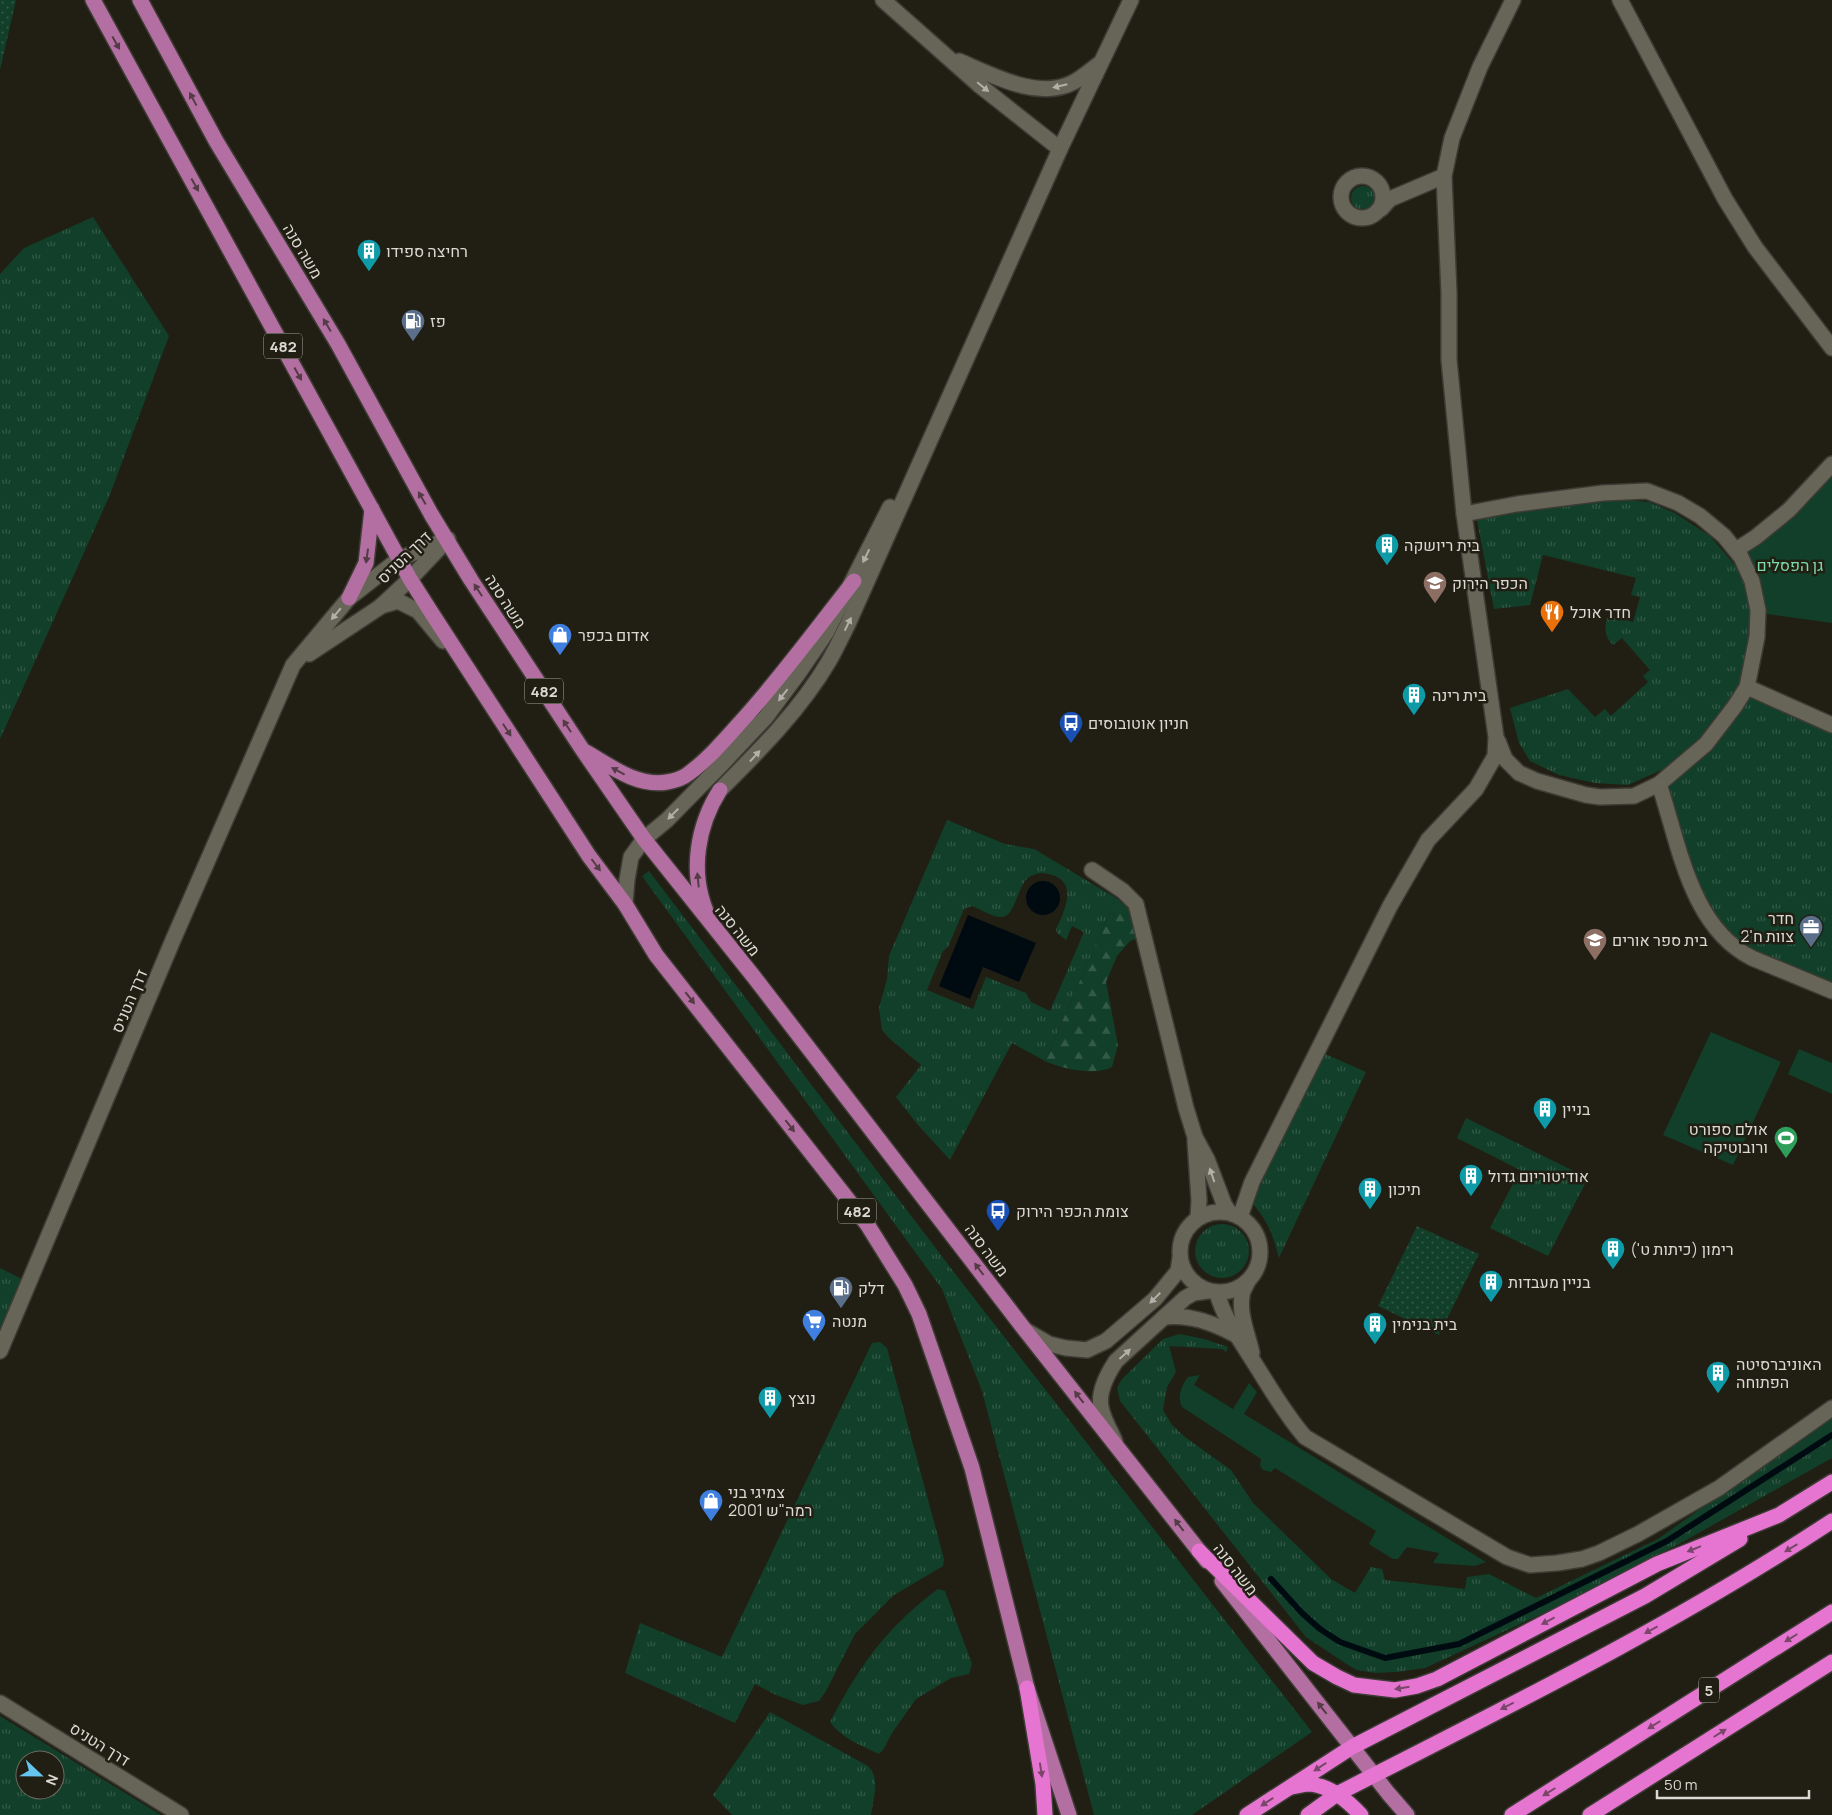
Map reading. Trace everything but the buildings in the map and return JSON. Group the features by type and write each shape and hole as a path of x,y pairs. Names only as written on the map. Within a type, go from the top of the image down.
{"highway":[{"path":"1247,1815 1352,1747 1645,1596 1832,1482"},
{"path":"1199,1551 1313,1663 1354,1685 1395,1690 1417,1686 1437,1679 1657,1564 1779,1515"},
{"path":"1308,1815 1337,1794 1590,1664 1678,1616 1832,1521"},
{"name":"5","path":"1512,1815 1832,1612"},
{"path":"1590,1815 1832,1662"},
{"path":"1027,1688 1043,1784 1045,1815"},
{"path":"1288,1788 1307,1784 1320,1786 1337,1794 1357,1811"}],"main road":[{"name":"482","path":"93,0 410,579 589,856 625,904 656,955 867,1224 906,1285 919,1314 972,1468 1027,1688 1069,1815"},
{"name":"משה סנה","path":"140,0 216,142 338,344 412,480 471,580 582,750 644,839 754,977 1025,1330 1388,1793 1408,1815"},
{"path":"349,598 366,564 372,509"},
{"path":"582,750 622,774 646,782 666,782 686,776 702,763 735,729 776,682 854,581"},
{"path":"712,926 699,894 696,867 704,820 720,790"}],"street":[{"path":"883,0 979,84 1060,149"},
{"path":"720,790 771,737 804,696 828,662 848,624 1060,149 1131,0"},
{"path":"1464,514 1526,502 1603,493 1647,491 1678,503 1700,516 1724,536 1741,557 1752,581 1758,610 1757,637 1747,687 1706,744 1659,784 1634,796 1600,797 1546,783 1519,772 1505,759 1496,737 1464,514 1449,360 1444,176 1452,138 1480,67 1513,0"},
{"path":"1620,0 1725,199 1755,247 1832,348"},
{"path":"946,55 1003,80 1030,87 1055,88 1073,82 1102,62"},
{"path":"1406,192 1391,191 1372,178 1357,177 1345,185 1341,198 1346,211 1357,218 1370,218 1390,199 1444,176"},
{"path":"1378,182 1384,195 1380,209"},
{"path":"625,904 626,880 631,857 644,839 667,820 766,717 818,647 854,581 899,489 940,421"},
{"path":"1736,550 1756,537 1789,510 1832,464"},
{"name":"דרך הטניס","path":"0,1351 173,940 293,665 349,598 399,559 448,539"},
{"name":"דרך הטניס","path":"293,665 380,607 448,539"},
{"path":"380,607 398,601 418,611 480,689"},
{"path":"1747,687 1832,725"},
{"path":"1234,1215 1390,906 1428,840 1476,788 1494,756 1496,737"},
{"path":"1659,784 1680,856 1698,902 1722,936 1740,952 1832,992"},
{"path":"1092,870 1123,891 1136,904 1177,1076 1195,1137 1207,1159 1224,1204 1234,1215"},
{"path":"1195,1137 1199,1200 1198,1218"},
{"path":"1025,1330 1049,1344 1066,1348 1087,1350 1097,1346 1106,1341 1155,1299 1178,1271 1183,1236 1189,1226 1198,1218 1214,1212 1234,1215 1245,1220 1254,1230 1260,1243 1260,1257 1257,1270 1248,1281 1239,1288 1228,1292 1194,1293 1164,1317 1116,1361 1109,1371 1103,1390 1101,1407 1116,1444"},
{"path":"1180,1258 1183,1269 1189,1279 1198,1286 1213,1292 1236,1335 1290,1419 1305,1437 1507,1557 1530,1565 1582,1559 1638,1534 1719,1488 1832,1408"},
{"path":"1248,1281 1242,1295 1242,1303 1244,1322 1255,1364"},
{"path":"1164,1317 1188,1316 1204,1320 1236,1335"},
{"name":"דרך הטניס","path":"0,1703 181,1815"}],"green space":[{"path":"0,0 16,0 0,70"},
{"path":"1363,186 1372,189 1375,198 1372,207 1363,210 1354,207 1351,198 1354,189"},
{"path":"93,217 169,336 109,497 0,739 0,274 24,248"},
{"name":"גן הפסלים","path":"1832,464 1832,623 1767,614 1758,610 1742,559 1756,537"},
{"path":"1612,499 1649,502 1675,513 1710,536 1740,571 1753,605 1750,646 1742,680 1732,701 1709,731 1675,764 1628,785 1595,783 1559,775 1530,761 1519,743 1510,708 1568,689 1595,717 1605,709 1611,716 1648,682 1643,676 1650,670 1622,638 1613,645 1608,639 1605,629 1607,618 1614,620 1615,617 1633,622 1640,597 1631,595 1636,578 1543,555 1530,605 1494,609 1476,515"},
{"path":"1749,692 1832,728 1832,984 1746,947 1735,939 1710,912 1684,848 1668,783"},
{"path":"947,820 1005,844 1034,849 1116,898 1045,1061 1012,1043 950,1160 918,1125 896,1097 921,1065 882,1030 879,1008 887,979 889,956","holes":["1041,873 1053,875 1066,886 1067,893 1064,911 1056,929 1057,933 1066,940 1072,926 1084,932 1050,1011 1031,1002 1026,993 986,977 973,1009 927,990 943,951 948,947 964,909 972,906 994,916 1006,916 1013,907 1024,883 1029,878"]},
{"path":"649,871 963,1284 1312,1732 1192,1815 1094,1815 982,1391 942,1289 642,876"},
{"path":"1116,898 1130,911 1138,938 1130,941 1117,956 1106,982 1118,1045 1112,1067 1105,1070 1088,1071 1069,1069 1052,1064 1045,1061"},
{"path":"1711,1032 1781,1062 1733,1165 1663,1135"},
{"path":"1799,1049 1832,1063 1832,1094 1788,1074"},
{"path":"1323,1053 1366,1072 1279,1258 1268,1226 1249,1199"},
{"path":"1466,1118 1588,1178 1548,1256 1490,1228 1520,1170 1457,1138"},
{"path":"1222,1224 1232,1226 1241,1232 1247,1241 1249,1251 1247,1261 1241,1270 1232,1276 1222,1278 1212,1276 1203,1270 1197,1261 1195,1251 1197,1241 1203,1232 1212,1226"},
{"path":"1417,1226 1479,1254 1439,1335 1378,1306"},
{"path":"0,1268 22,1279 0,1329"},
{"path":"1180,1334 1228,1347 1226,1352 1222,1349 1169,1346 1176,1372 1167,1387 1163,1410 1172,1425 1185,1437 1231,1470 1253,1503 1331,1579 1355,1593 1371,1567 1382,1569 1385,1580 1465,1589 1467,1577 1489,1574 1536,1598 1658,1539 1832,1415 1832,1458 1679,1544 1548,1611 1425,1668 1375,1673 1357,1670 1306,1637 1120,1401 1117,1388 1122,1379 1163,1339"},
{"path":"880,1342 887,1348 944,1559 943,1566 894,1595 855,1634 819,1701 803,1705 776,1695 755,1684 735,1723 625,1673 640,1623 722,1657 872,1343"},
{"path":"1200,1375 1194,1385 1233,1409 1249,1383 1257,1392 1244,1414 1486,1562 1475,1566 1433,1563 1439,1553 1407,1547 1398,1559 1393,1559 1369,1544 1376,1531 1275,1468 1271,1472 1263,1470 1260,1466 1261,1459 1182,1407 1180,1392 1183,1384 1188,1377"},
{"path":"938,1589 945,1591 972,1664 969,1674 951,1678 916,1699 879,1754 846,1737 830,1722 851,1684 885,1637 905,1616"},
{"path":"770,1712 868,1766 872,1771 875,1783 871,1815 732,1815 713,1795"},
{"path":"0,1716 55,1750 15,1750 15,1800 65,1800 65,1756 161,1815 0,1815"}],"shaded area":[{"path":"1043,881 1050,882 1055,886 1059,891 1059,905 1055,910 1050,914 1043,915 1036,914 1031,910 1027,905 1026,898 1027,891 1031,886 1036,882"},
{"path":"968,915 1036,943 1019,982 983,967 970,999 939,986"}],"waterway":[{"path":"1271,1579 1302,1613 1320,1629 1340,1642 1385,1658 1459,1644 1667,1541 1832,1435"}],"place":[{"name":"רחיצה ספידו","path":"369,272"},
{"name":"פז","path":"413,342"},
{"name":"בית ריושקה","path":"1387,566"},
{"name":"הכפר הירוק","path":"1435,604"},
{"name":"חדר אוכל","path":"1552,633"},
{"name":"אדום בכפר","path":"560,656"},
{"name":"בית רינה","path":"1414,716"},
{"name":"חניון אוטובוסים","path":"1071,744"},
{"name":"חדר צוות ח'2","path":"1811,948"},
{"name":"בית ספר אורים","path":"1595,961"},
{"name":"בניין","path":"1545,1130"},
{"name":"אולם ספורט ורובוטיקה","path":"1786,1159"},
{"name":"אודיטוריום גדול","path":"1471,1197"},
{"name":"תיכון","path":"1370,1210"},
{"name":"צומת הכפר הירוק","path":"998,1232"},
{"name":"רימון (כיתות ט')","path":"1613,1270"},
{"name":"בניין מעבדות","path":"1491,1303"},
{"name":"דלק","path":"841,1309"},
{"name":"מנטה","path":"814,1342"},
{"name":"בית בנימין","path":"1375,1345"},
{"name":"האוניברסיטה הפתוחה","path":"1718,1394"},
{"name":"נוצץ","path":"770,1419"},
{"name":"צמיגי בני 2001 רמה\"ש","path":"711,1522"}]}
